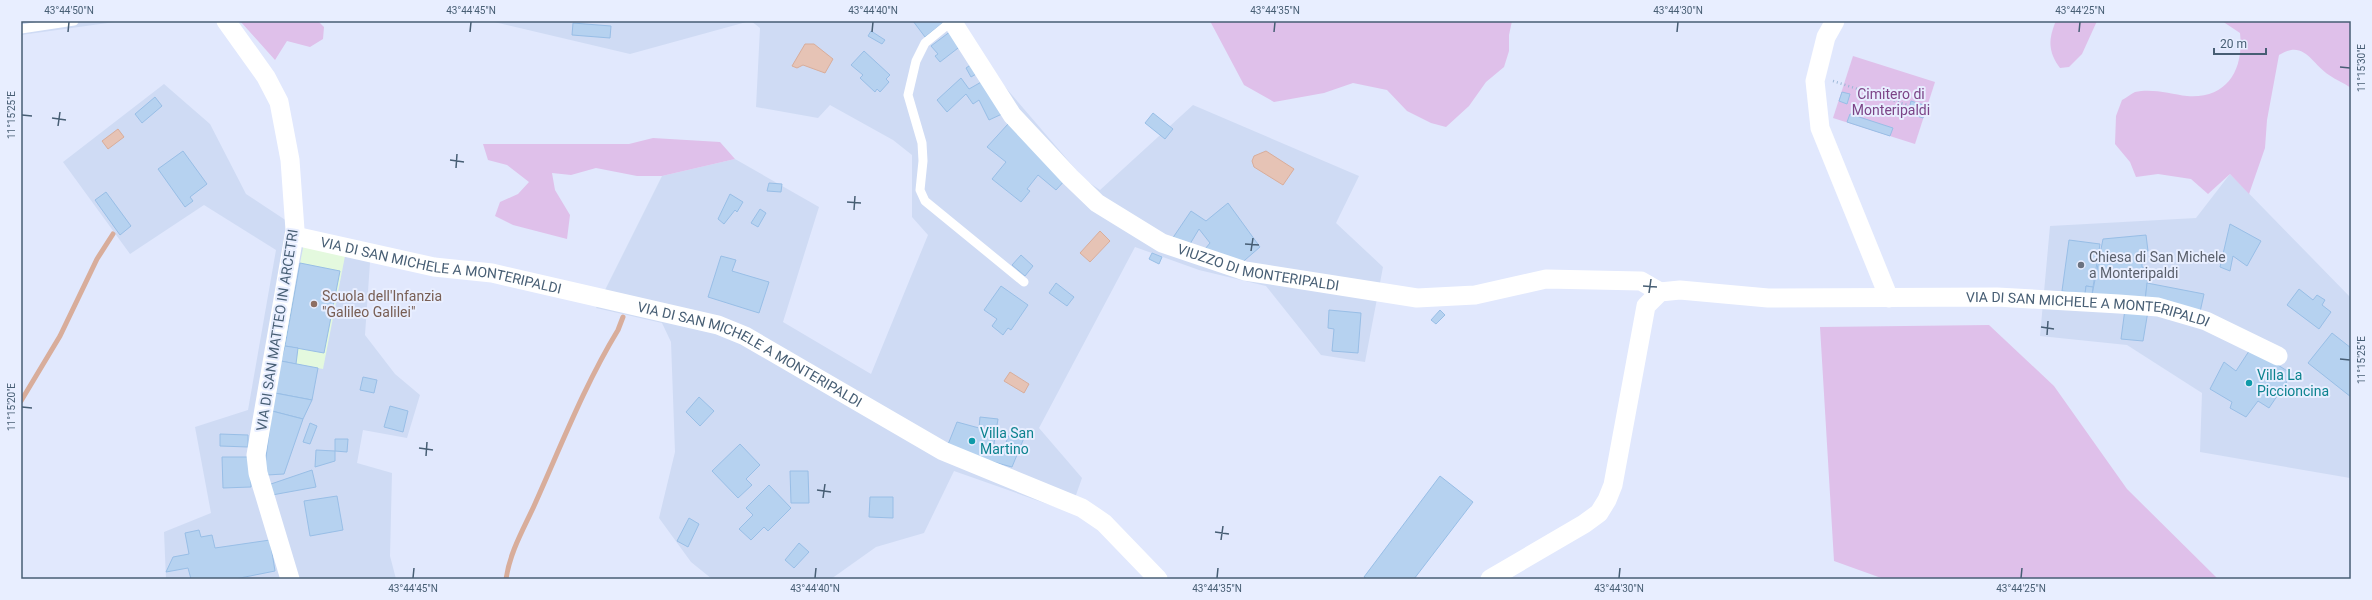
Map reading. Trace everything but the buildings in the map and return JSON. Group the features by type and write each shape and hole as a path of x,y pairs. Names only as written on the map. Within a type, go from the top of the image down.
{"street":[{"name":"VIA DI SAN MATTEO IN ARCETRI","path":"226,21 266,76 279,102 290,160 295,236 256,454 258,473 290,579"},
{"name":"VIUZZO DI MONTERIPALDI","path":"952,21 1012,115 1097,203 1162,243 1244,271 1416,298 1475,295 1546,280 1641,281 1660,292"},
{"path":"1835,21 1826,37 1816,76 1820,128 1889,298"},
{"name":"VIA DI SAN MICHELE A MONTERIPALDI","path":"295,236 434,267 492,273 718,325 745,336 943,451 1082,508 1104,524 1158,579"},
{"name":"VIA DI SAN MICHELE A MONTERIPALDI","path":"1660,292 1680,290 1768,298 1997,297 2158,307 2206,321 2278,356"},
{"path":"1490,579 1584,524 1599,513 1607,500 1613,485 1646,306 1660,292"}],"lane":[{"path":"21,29 74,21"},
{"path":"952,21 925,43 916,62 908,95 922,143 923,161 920,190 925,201 1024,282"}],"path":[{"path":"1816,76 1907,105"}],"shaded area":[{"path":"21,21 122,21 21,35"},
{"path":"490,21 750,21 630,54"},
{"path":"751,21 961,21 994,74 1084,179 1100,190 1193,105 1359,176 1336,223 1383,267 1365,362 1321,355 1266,286 1199,270 1135,247 1039,428 1082,478 1070,512 954,471 924,533 876,547 831,579 712,579 691,562 659,518 675,452 671,342 662,323 596,308 662,176 735,159 819,207 783,322 871,374 928,235 912,217 912,155 893,140 830,105 818,118 756,107 760,28"},
{"path":"805,44 814,44 833,59 825,73 803,65 797,68 792,66"},
{"path":"164,84 210,124 246,194 302,231 371,248 365,335 395,374 420,395 407,438 363,430 357,463 392,473 390,556 396,579 166,579 164,532 211,513 195,427 248,410 276,250 204,205 130,254 63,162"},
{"path":"118,129 124,137 108,149 102,141"},
{"path":"1266,151 1294,169 1283,185 1254,167 1252,161 1254,156"},
{"path":"2230,174 2351,298 2350,478 2200,452 2202,393 2127,345 2040,336 2050,226 2196,218"},
{"path":"1100,231 1110,241 1090,262 1080,253"},
{"name":"Scuola dell'Infanzia \"Galileo Galilei\"","path":"304,243 346,251 323,369 281,361"},
{"path":"1010,372 1029,384 1024,393 1004,381"}],"green space":[{"path":"240,21 318,21 324,27 323,39 310,47 287,41 275,60"},
{"path":"1210,21 1512,21 1509,35 1509,51 1504,67 1486,82 1469,106 1446,127 1431,123 1407,111 1387,90 1353,83 1324,93 1274,102 1244,85"},
{"path":"2056,21 2097,21 2082,54 2069,67 2060,68 2051,51 2050,45 2053,28"},
{"path":"2222,21 2351,21 2351,88 2329,75 2307,54 2301,51 2288,51 2279,55 2267,120 2265,148 2249,194 2230,174 2208,194 2191,179 2158,174 2136,177 2130,162 2115,144 2116,116 2122,100 2135,92 2141,91 2201,96 2223,87 2236,70 2241,46 2240,33"},
{"name":"Cimitero di Monteripaldi","path":"1853,56 1935,82 1915,144 1833,118"},
{"path":"653,138 720,142 735,159 662,176 637,176 596,168 571,175 552,173 555,190 570,215 567,239 513,225 495,216 500,202 518,194 529,182 507,165 488,160 483,144 629,144"},
{"path":"1989,325 2054,386 2127,489 2218,579 1884,579 1834,561 1820,327"}],"waterway":[{"path":"21,401 60,336 97,259 113,234"},
{"path":"506,579 517,541 584,394 618,330 623,317"}],"place":[{"name":"Chiesa di San Michele a Monteripaldi","path":"2081,265"},
{"name":"Scuola dell'Infanzia \"Galileo Galilei\"","path":"314,304"},
{"name":"Villa La Piccioncina","path":"2249,383"},
{"name":"Villa San Martino","path":"972,441"}]}
